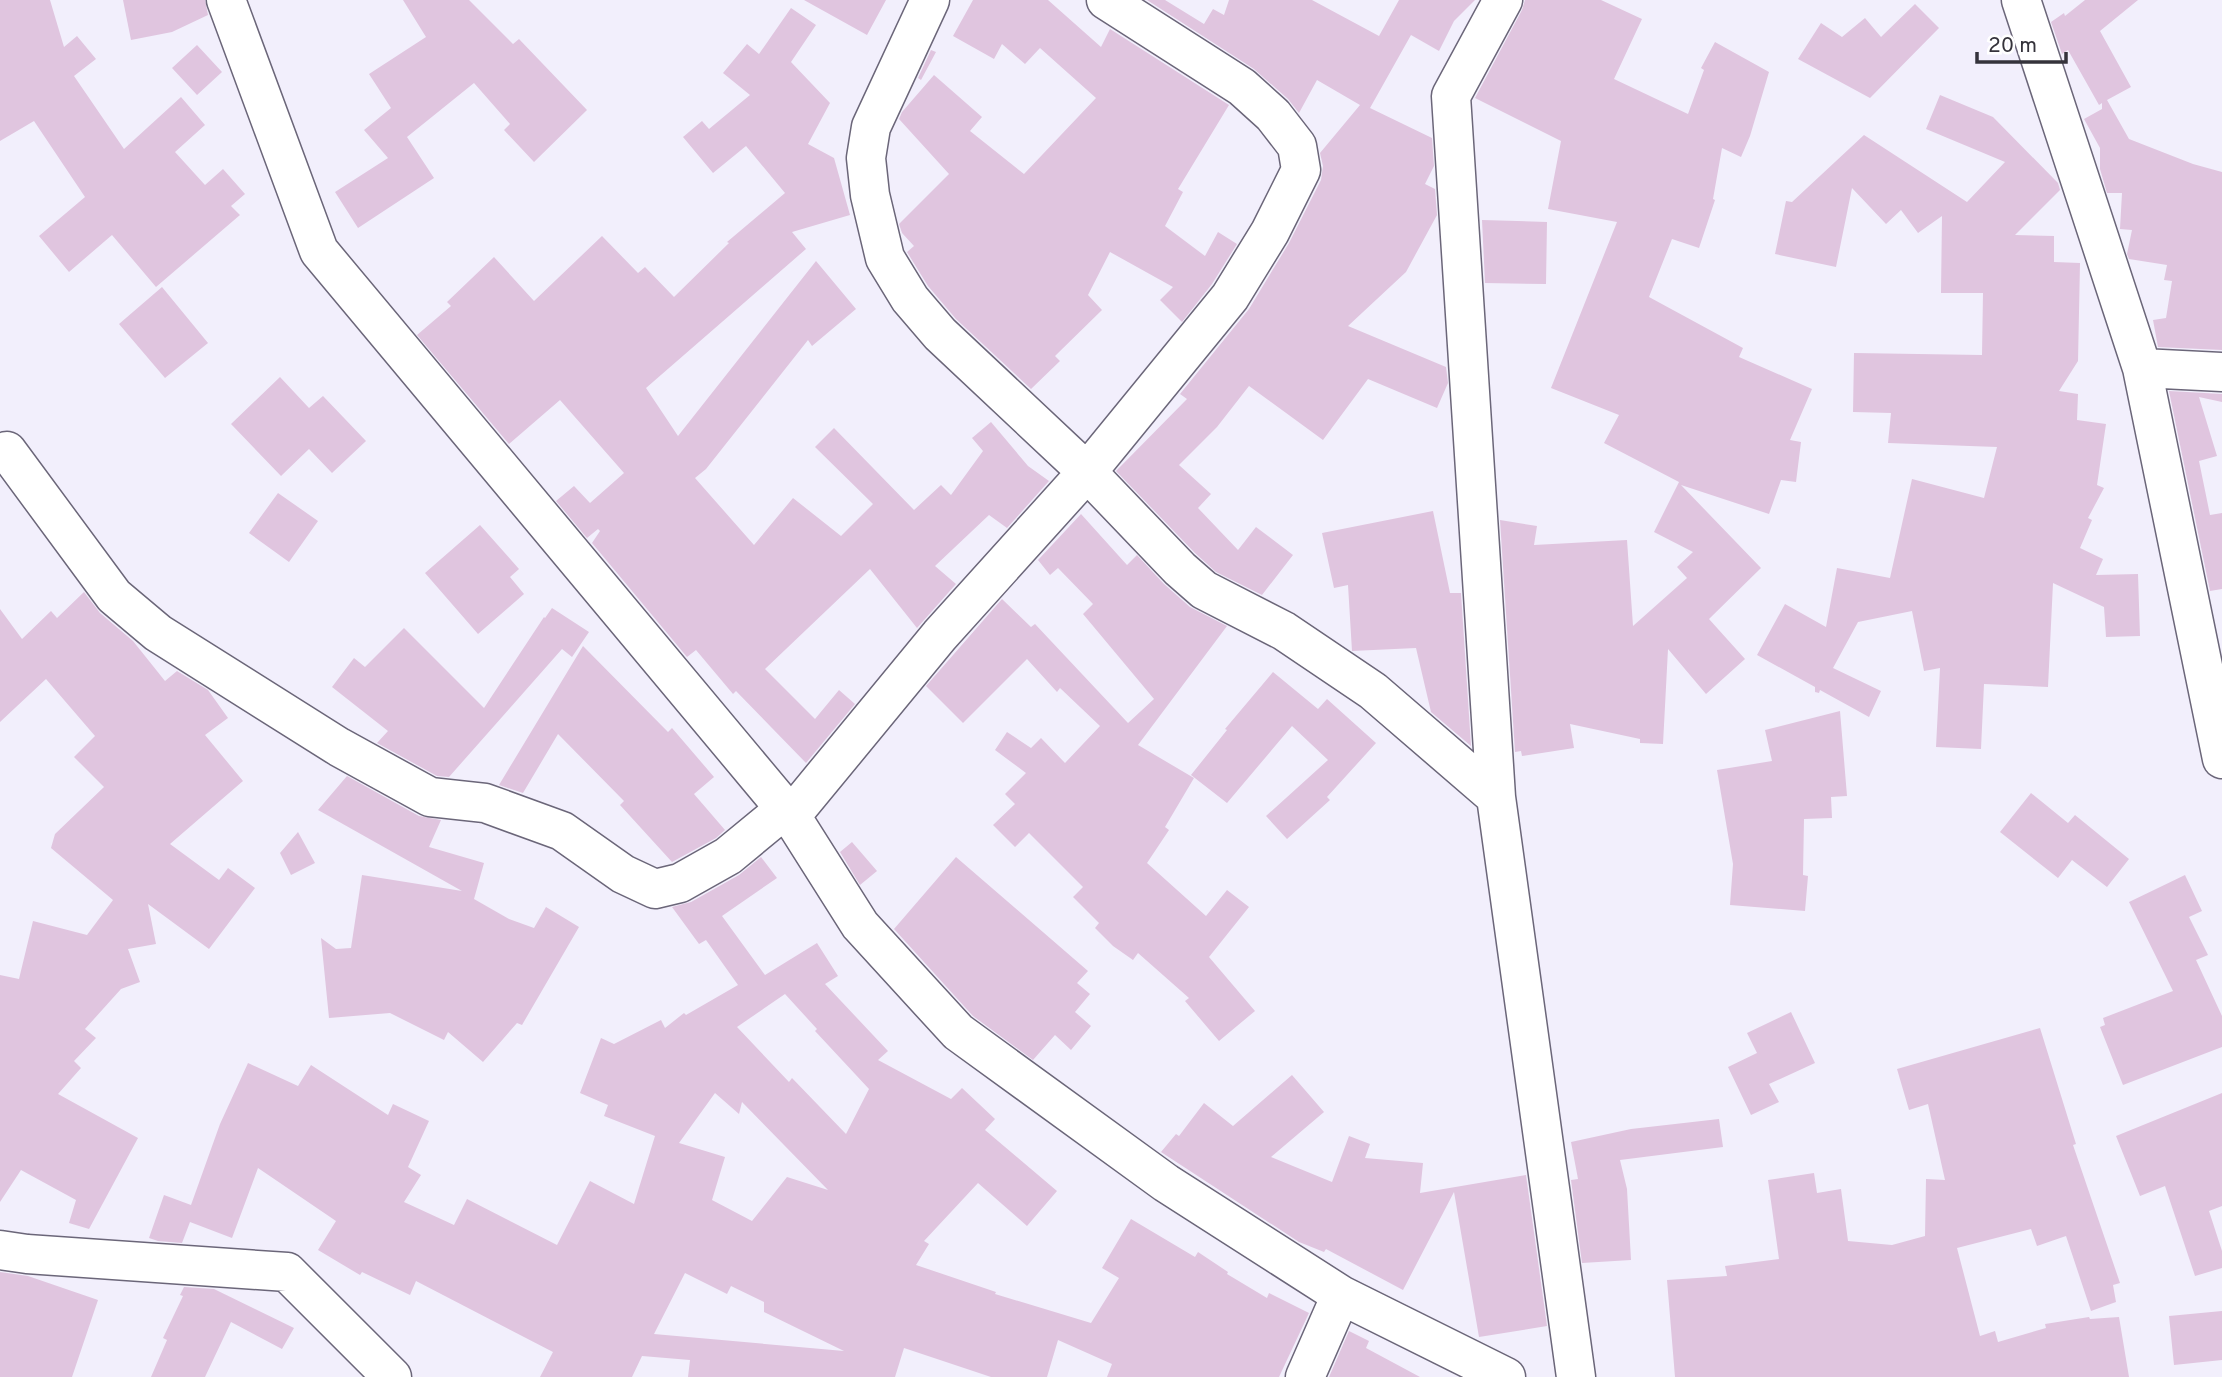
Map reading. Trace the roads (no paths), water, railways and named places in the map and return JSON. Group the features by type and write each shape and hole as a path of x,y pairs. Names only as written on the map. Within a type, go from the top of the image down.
{"street":[{"path":"226,0 319,251 788,812 860,925 958,1032 1166,1183 1341,1295 1506,1377"},
{"path":"930,0 871,127 866,158 870,195 885,258 909,299 940,334 1087,472 1180,569 1204,590 1284,631 1373,691 1496,797"},
{"path":"7,451 114,596 158,633 339,747 430,797 485,803 562,831 623,874 655,889 680,883 728,856 788,812 940,635 1087,472 1230,297 1269,232 1301,170 1297,146 1273,116 1242,87 1106,0"},
{"path":"1503,0 1451,96 1496,797 1576,1377"},
{"path":"2021,0 2142,368 2222,759"},
{"path":"2142,368 2222,372"},
{"path":"0,1250 287,1272 392,1377"},
{"path":"1305,1377 1341,1295"}]}
